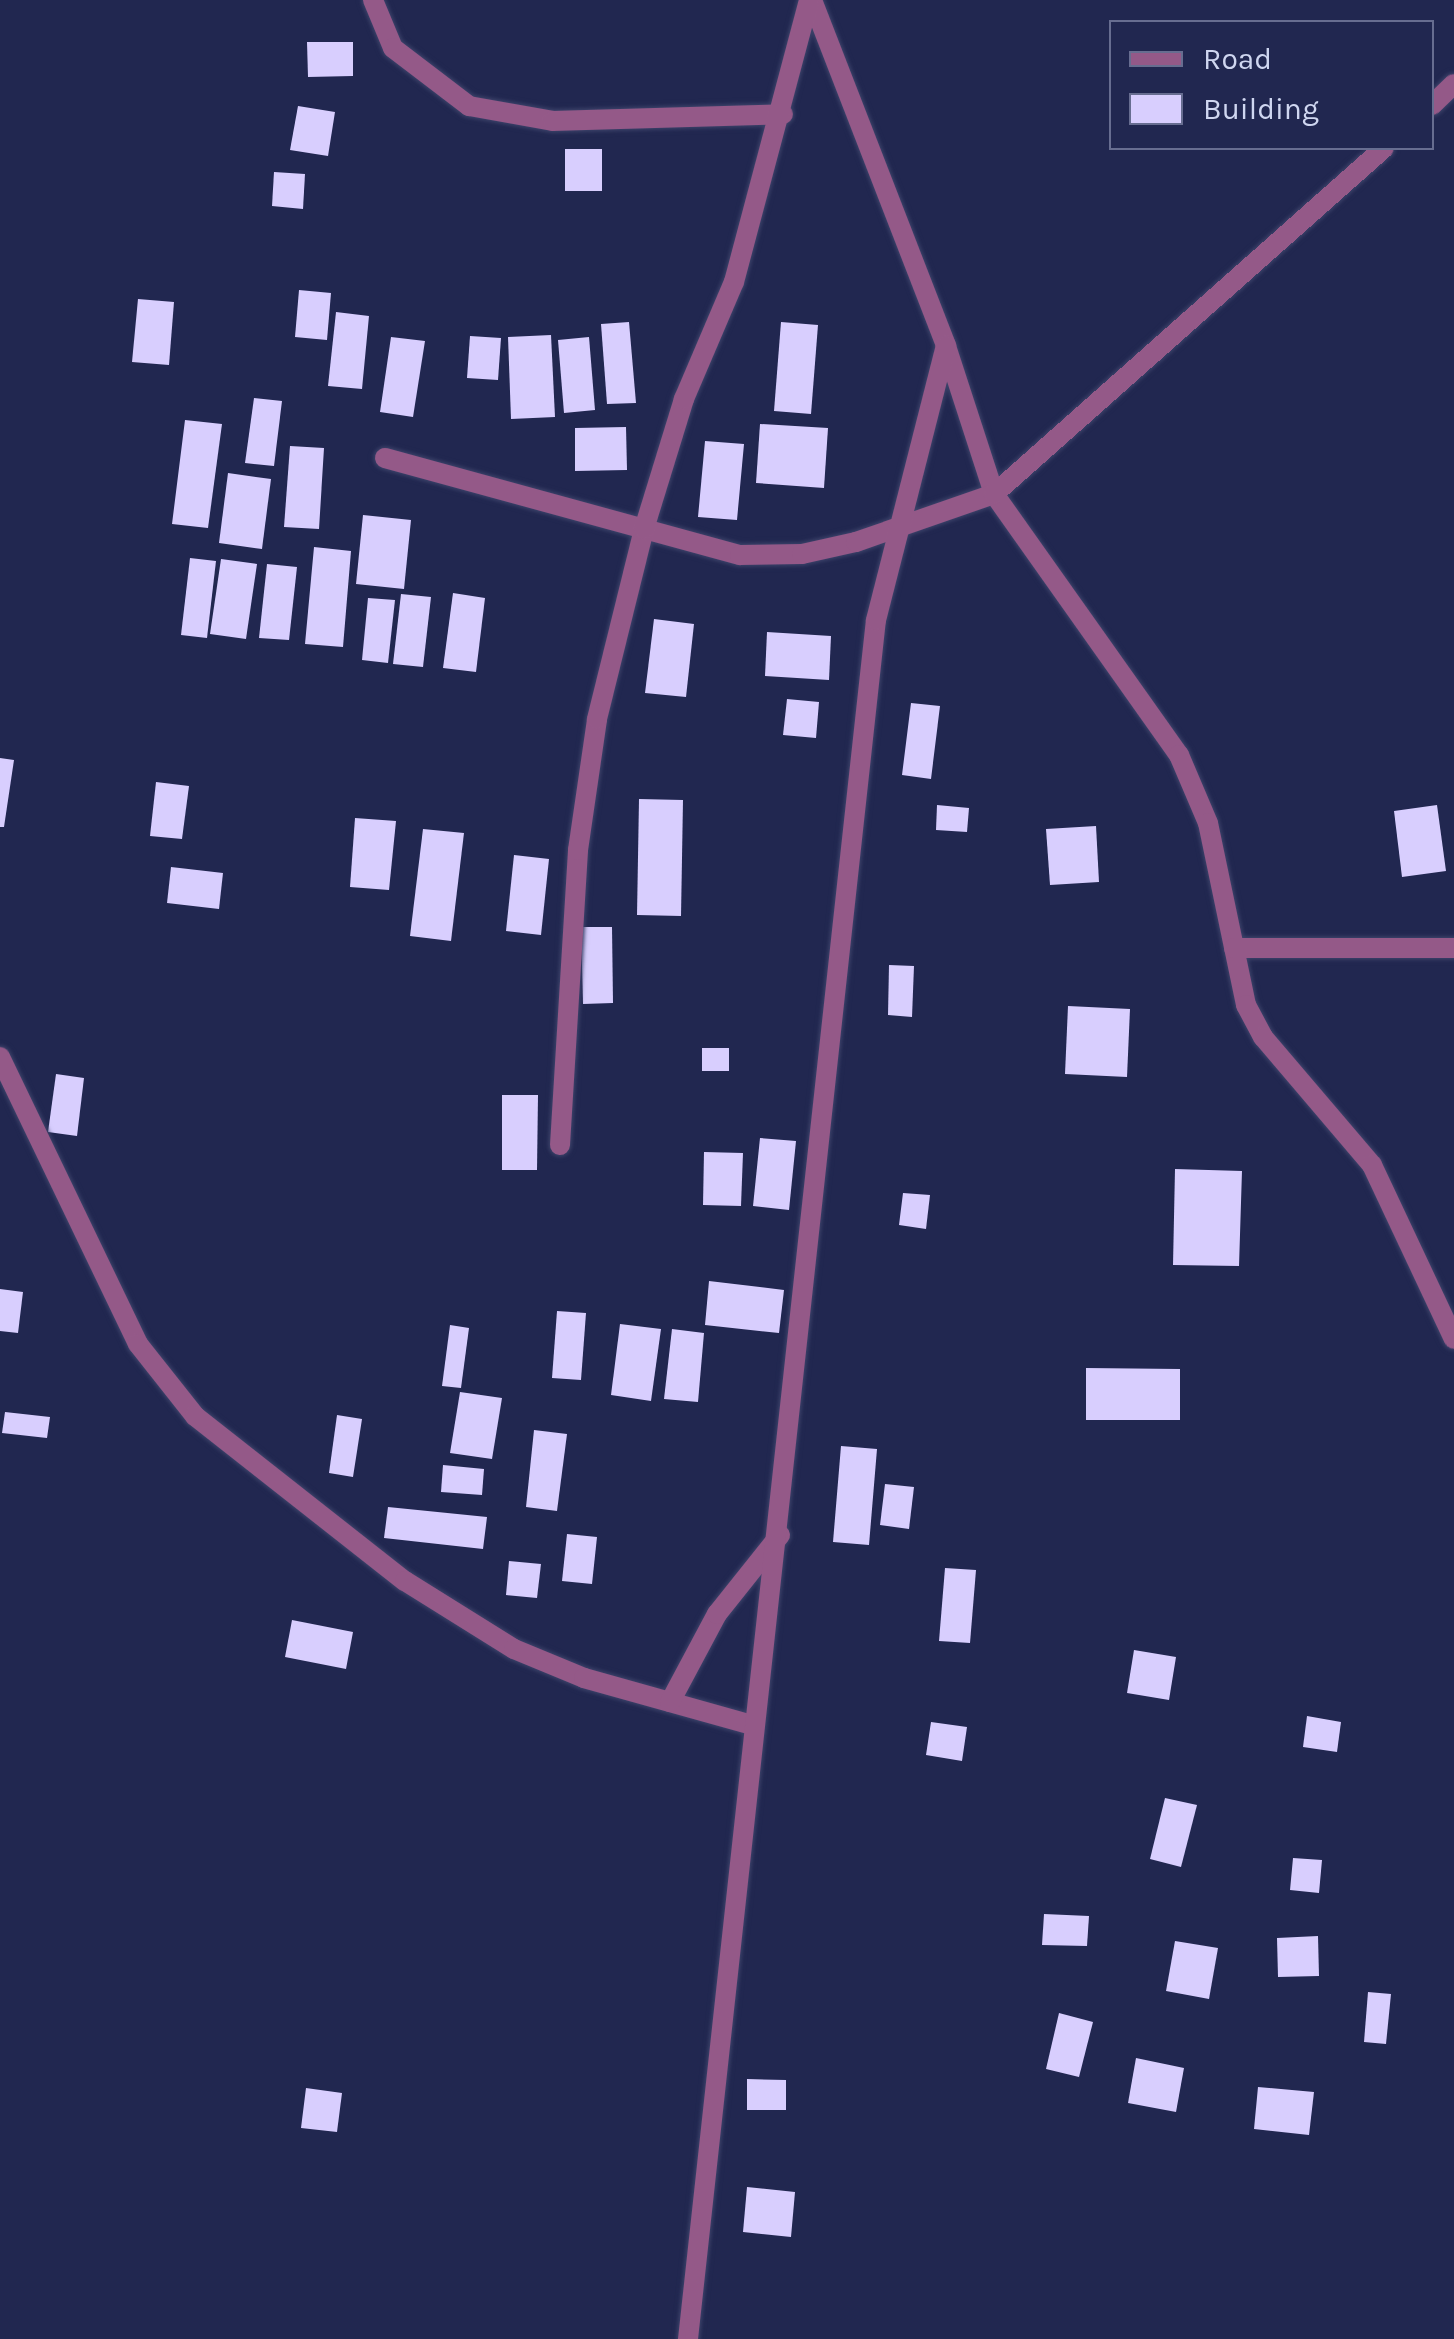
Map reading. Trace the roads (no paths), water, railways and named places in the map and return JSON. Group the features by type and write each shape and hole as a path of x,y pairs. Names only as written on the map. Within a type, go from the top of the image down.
{"street":[{"path":"373,0 392,48 469,106 553,121 784,114"},
{"path":"560,1144 578,850 598,719 644,529 684,400 734,282 784,114 811,0"},
{"path":"811,0 946,346 994,494 1179,755 1208,823 1246,1005 1263,1037 1372,1166 1454,1339"},
{"path":"1434,103 1454,84"},
{"path":"385,458 740,555 802,554 856,542 902,522 994,494 1382,150"},
{"path":"688,2339 752,1725 781,1534 876,620 946,346"},
{"path":"1234,948 1454,948"},
{"path":"0,1056 138,1344 195,1416 405,1581 514,1649 670,1702 752,1725"},
{"path":"670,1702 717,1614 781,1534"}]}
